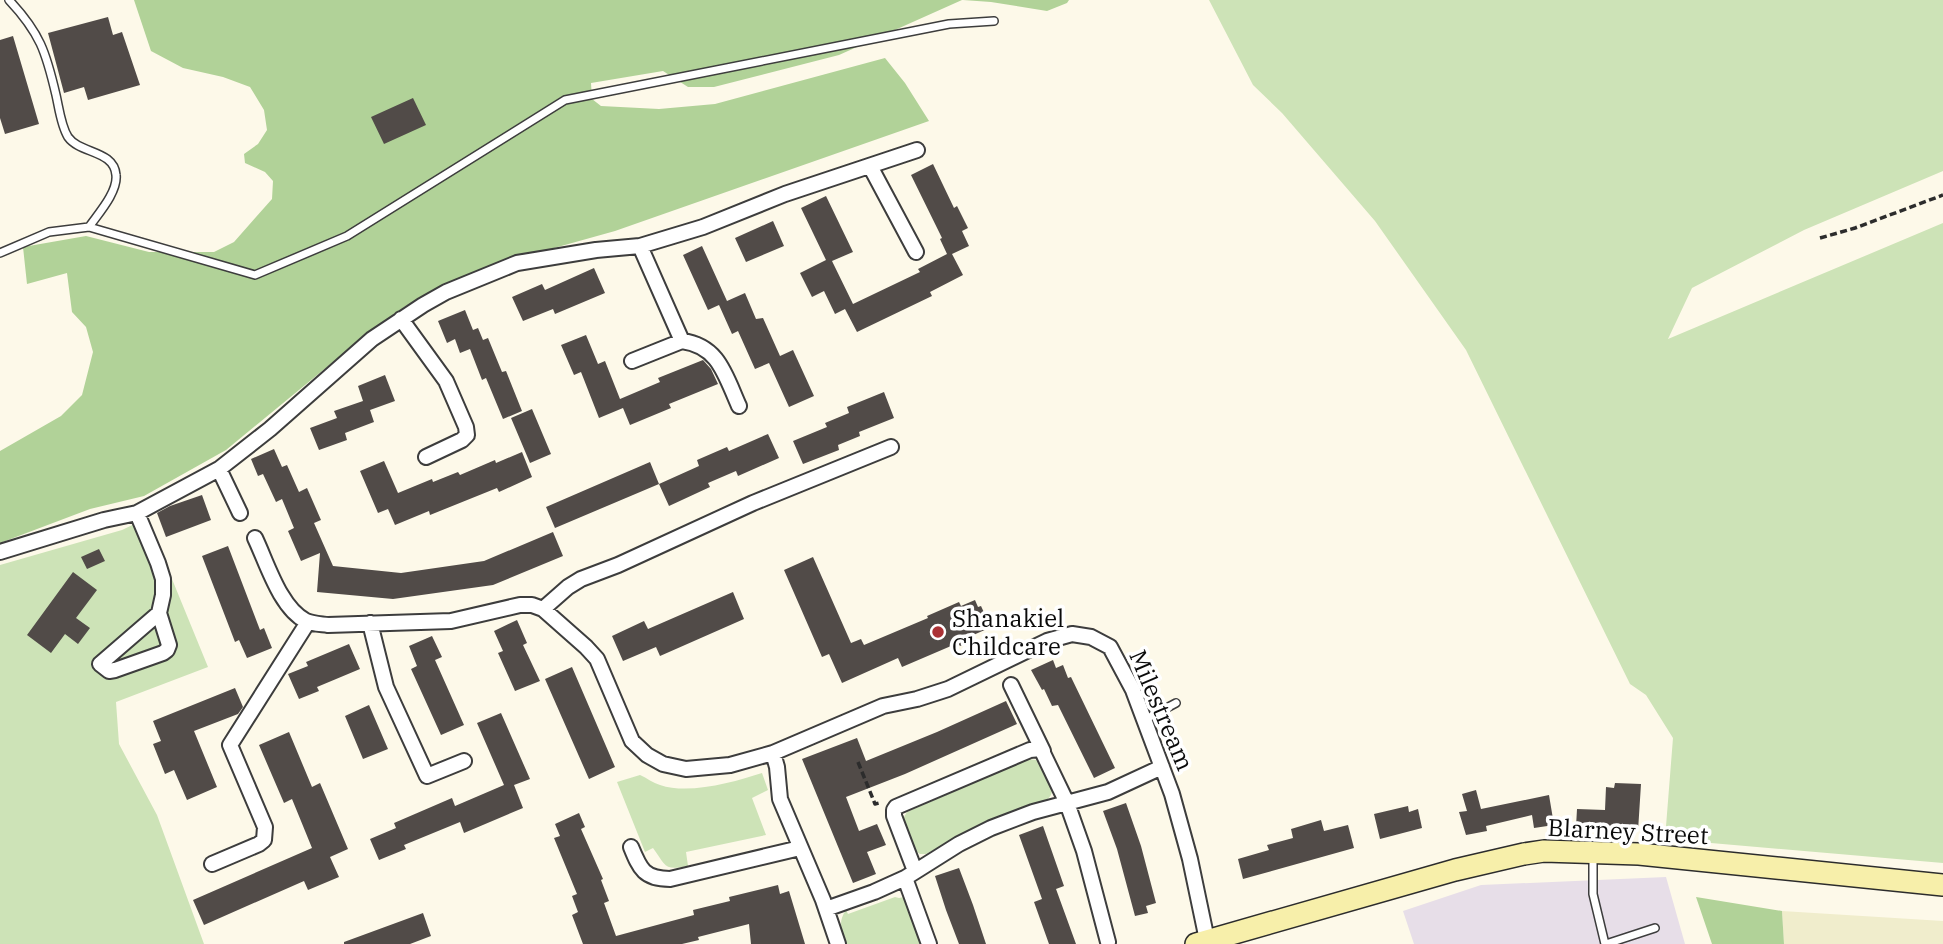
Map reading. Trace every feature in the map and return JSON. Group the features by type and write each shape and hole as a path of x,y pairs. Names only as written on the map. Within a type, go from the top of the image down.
{"street":[{"path":"0,552 104,520 137,513 219,469 270,429 372,339 446,292 517,263 640,246 917,150"},
{"path":"870,166 916,252"},
{"path":"640,246 681,341"},
{"path":"401,319 446,381 466,427 467,435 462,440 426,457"},
{"path":"632,362 681,341 698,344 711,352 723,370 739,406"},
{"path":"255,538 283,598 295,613 308,622 328,625 451,621 520,605 532,605 542,609 581,579 618,565 753,503 891,447"},
{"path":"219,469 240,513"},
{"path":"137,513 163,579 159,613 168,640 167,650 115,670 109,671 100,664 159,613"},
{"name":"Milestream","path":"542,609 586,646 597,659 632,741 647,755 676,768 698,769 730,765 773,753 883,706 948,689 1047,641 1072,635 1091,637 1110,647 1133,690 1172,794 1190,859 1201,942"},
{"path":"212,864 264,840 265,827 230,745 308,622"},
{"path":"370,623 386,687 427,776 464,761"},
{"path":"1011,685 1067,803 1092,876 1108,942"},
{"path":"929,944 894,816 896,807 1030,750 1039,748 1043,751"},
{"path":"773,753 780,799 838,944"},
{"path":"826,909 874,892 991,828 1033,812 1108,792 1162,767"},
{"path":"631,847 640,869 660,879 670,879 800,848"},
{"name":"Blarney Street","path":"1201,942 1493,861 1544,851 1668,856 1943,885"}],"lane":[{"path":"9,0 36,33 49,62 61,119 68,137 80,148 97,153 112,164 117,177 111,195 89,228"},
{"path":"0,253 49,232 89,228 255,275 346,236 565,100 949,24 994,21"},
{"path":"1144,719 1176,703"},
{"path":"1593,853 1593,894 1605,944 1630,940 1655,928"}],"path":[{"path":"1820,238 1855,228 1943,195"},
{"path":"858,762 874,804 878,803"}],"shaded area":[{"path":"1666,877 1685,944 1414,944 1403,911 1481,885"},
{"path":"1782,911 1943,921 1943,944 1784,944"}],"green space":[{"path":"134,0 962,0 839,55 714,87 688,87 663,71 591,83 592,99 601,106 659,109 715,104 885,58 929,121 615,231 486,267 447,284 404,307 367,334 226,450 144,496 90,509 0,543 0,451 61,416 82,395 93,352 86,327 72,312 67,273 27,284 23,247 86,236 149,252 214,252 234,242 272,199 273,181 265,172 245,163 244,154 258,144 267,130 264,110 250,87 223,77 183,68 151,51"},
{"path":"963,0 1069,0 1047,11"},
{"path":"1209,0 1943,0 1943,171 1804,230 1692,288 1668,339 1943,223 1943,863 1665,839 1673,738 1646,695 1630,684 1466,350 1375,221 1282,113 1253,85"},
{"path":"147,518 208,667 116,702 119,744 157,815 204,944 0,944 0,565 122,530"},
{"path":"1029,759 1036,760 1041,765 1052,791 1048,799 993,819 926,854 917,852 904,822 907,812"},
{"path":"762,773 768,790 752,798 766,835 686,852 688,866 674,868 666,866 653,848 645,852 617,782 640,775 657,784 684,789 725,783"},
{"path":"895,897 904,897 920,944 846,944 841,923 846,910 848,914"},
{"path":"1696,897 1782,911 1784,944 1712,944"}],"building":[{"path":"108,17 113,35 122,32 140,85 88,100 84,87 64,93 48,33"},
{"path":"13,36 39,124 5,134 0,118 0,40"},
{"path":"413,98 426,125 384,144 371,117"},
{"path":"933,164 954,208 957,206 968,228 962,231 969,246 952,254 963,275 930,292 932,296 857,332 845,309 835,314 824,291 812,297 800,273 826,260 801,208 826,196 853,252 832,261 853,304 920,272 918,269 947,254 911,175"},
{"path":"773,221 784,246 746,262 735,238"},
{"path":"702,246 727,301 745,293 756,319 763,318 780,356 793,350 814,396 789,407 769,363 755,369 738,331 732,334 719,305 708,310 683,255"},
{"path":"594,268 605,293 555,314 553,309 523,321 512,297 542,284 545,290"},
{"path":"465,310 473,330 478,328 483,340 488,338 502,372 506,371 522,411 503,419 486,378 482,380 470,349 460,353 455,339 447,343 438,321"},
{"path":"586,335 598,364 605,361 620,399 660,382 658,378 703,360 718,384 669,404 671,408 630,425 623,408 599,418 581,372 574,375 561,345"},
{"path":"385,375 395,401 370,410 374,422 345,433 347,440 319,450 310,428 337,418 334,411 363,401 358,386"},
{"path":"884,392 894,418 859,432 860,436 838,445 839,450 803,464 793,441 827,427 825,423 849,413 847,407"},
{"path":"532,409 551,454 530,463 511,418"},
{"path":"768,434 779,458 738,476 736,471 708,483 710,487 669,506 659,484 699,466 697,460 727,447 729,451"},
{"path":"274,449 282,467 287,465 299,492 307,488 321,520 314,523 333,566 401,573 484,561 553,532 563,556 493,585 393,599 317,592 320,553 301,561 288,531 294,528 282,499 276,502 263,474 258,476 251,459"},
{"path":"522,452 532,477 499,492 497,488 430,515 429,511 395,525 388,509 378,513 360,471 384,461 398,493 432,479 433,482 458,472 460,475"},
{"path":"650,462 659,484 555,528 546,507"},
{"path":"202,495 211,520 166,537 157,513"},
{"path":"228,546 260,630 264,628 272,648 247,658 239,640 235,642 202,556"},
{"path":"99,549 105,561 87,569 81,557"},
{"path":"813,557 851,643 861,639 864,645 959,602 961,606 975,600 987,619 983,620 987,629 971,636 973,641 960,646 958,643 902,667 898,658 842,683 829,654 822,657 784,570"},
{"path":"73,572 97,590 76,618 90,628 78,644 65,634 51,653 27,635"},
{"path":"733,592 744,619 660,656 656,647 623,661 612,636 644,621 648,629"},
{"path":"517,620 527,643 523,645 540,681 515,691 498,653 503,651 494,631"},
{"path":"432,636 442,657 435,660 464,725 441,735 411,669 417,666 409,646"},
{"path":"349,644 360,669 317,687 319,691 299,699 288,674 308,666 306,662"},
{"path":"1053,660 1056,668 1063,665 1068,678 1071,677 1115,768 1094,778 1058,705 1052,706 1031,670"},
{"path":"572,667 615,767 589,779 545,679"},
{"path":"235,688 243,707 238,714 194,731 217,787 187,800 174,770 165,774 153,744 161,741 153,721"},
{"path":"1006,701 1017,724 846,797 859,831 877,824 886,845 867,852 876,874 853,883 802,759 857,738 866,761"},
{"path":"369,705 388,749 363,759 345,716"},
{"path":"501,713 530,779 514,785 523,808 464,833 460,822 404,845 406,849 379,860 370,839 396,828 394,823 452,798 455,806 504,785 477,723"},
{"path":"289,732 312,787 320,783 348,849 330,857 339,877 308,890 304,881 204,925 193,900 312,848 292,799 284,803 259,745"},
{"path":"1615,783 1641,784 1638,831 1576,827 1577,809 1605,810 1606,787 1614,788"},
{"path":"1476,790 1481,809 1549,795 1554,825 1534,828 1532,815 1486,826 1487,831 1466,835 1459,812 1467,811 1462,794"},
{"path":"1126,803 1156,903 1146,906 1148,913 1135,916 1117,849 1103,811"},
{"path":"1408,806 1409,812 1418,809 1422,828 1380,839 1374,814"},
{"path":"579,813 585,827 581,829 603,879 601,880 609,901 604,903 616,936 694,915 693,910 730,901 729,897 778,885 780,894 789,891 805,944 751,944 749,924 698,937 699,940 682,944 583,944 572,915 578,912 572,896 577,894 554,838 560,836 555,824"},
{"path":"1321,820 1324,831 1348,825 1354,848 1243,879 1238,859 1269,850 1267,845 1293,838 1291,829"},
{"path":"1043,826 1064,886 1056,889 1076,944 1049,944 1034,902 1042,899 1019,835"},
{"path":"959,868 986,944 959,944 946,910 935,876"},
{"path":"423,913 431,936 410,944 344,944 344,942"}],"place":[{"name":"Shanakiel Childcare","path":"938,632"}]}
